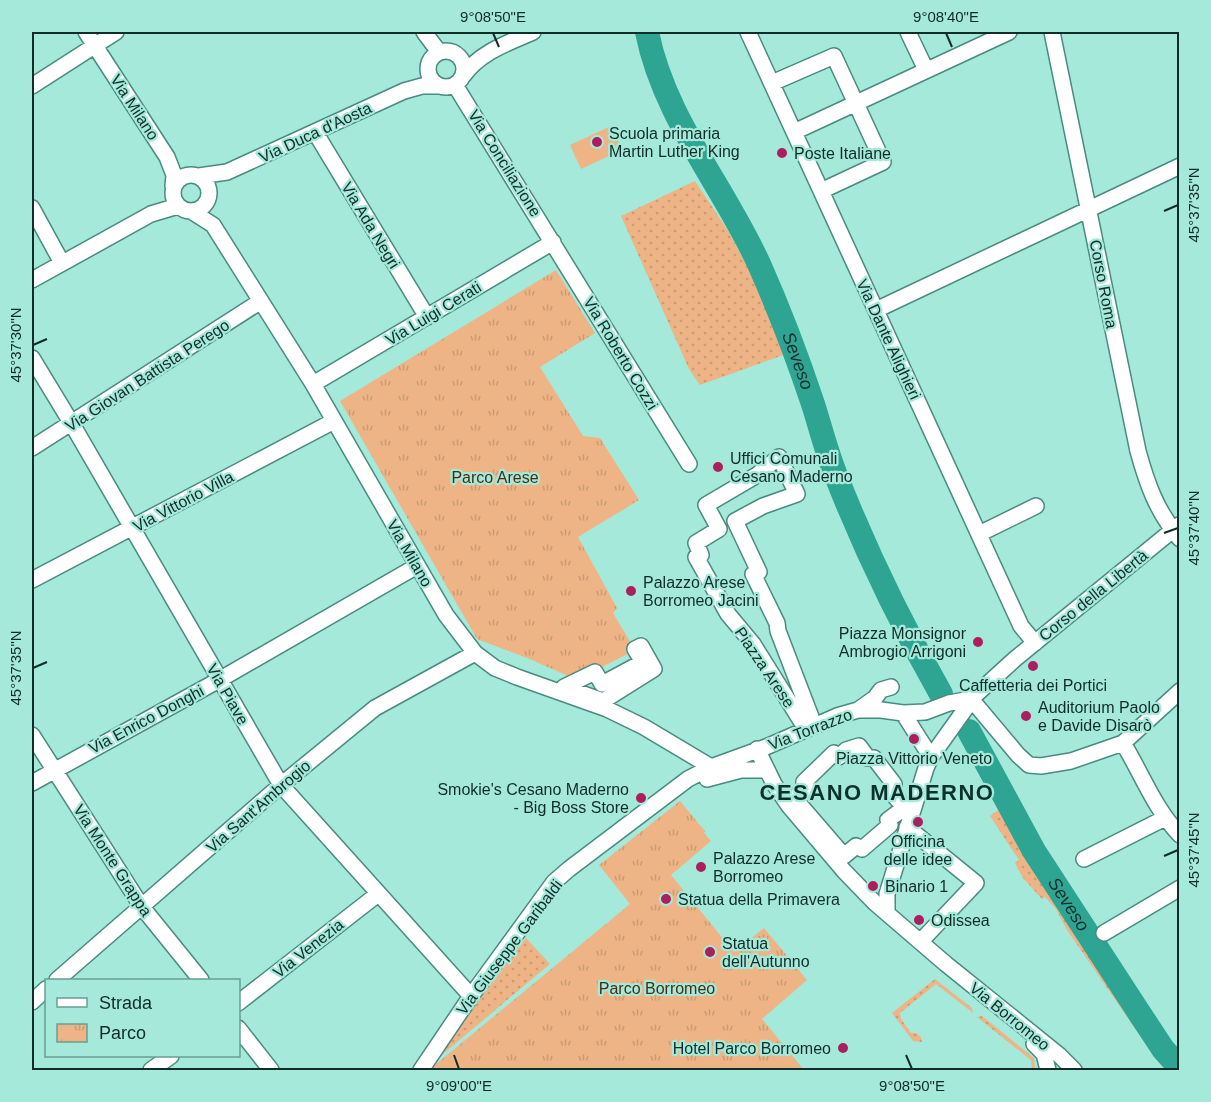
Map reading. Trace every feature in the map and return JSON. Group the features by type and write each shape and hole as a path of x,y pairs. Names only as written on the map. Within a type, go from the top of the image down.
{"street":[{"name":"Via Milano","path":"86,32 168,157 179,199 213,225 313,384 446,615 475,653 495,668 597,705 635,722 711,767"},
{"path":"32,87 116,32"},
{"path":"424,32 447,52 462,60 464,65 459,81"},
{"path":"486,53 447,52 434,55 428,65 429,77 438,86 449,87 459,81 469,67 486,53 533,32"},
{"name":"Via Dante Alighieri","path":"748,32 1022,626 1035,643"},
{"path":"908,32 926,70"},
{"path":"794,132 1009,32"},
{"name":"Corso Roma","path":"1052,32 1138,452 1152,498 1177,531"},
{"path":"772,83 834,56 883,162 821,191"},
{"name":"Via Duca d'Aosta","path":"404,91 428,65"},
{"name":"Via Conciliazione","path":"459,81 553,242"},
{"name":"Via Duca d'Aosta","path":"199,176 227,172 404,91 422,86 438,86"},
{"name":"Via Ada Negri","path":"315,132 427,317"},
{"name":"Via Duca d'Aosta","path":"208,196 227,172"},
{"path":"876,310 1089,210 1177,173"},
{"path":"187,174 199,176 208,185 208,196 197,210 179,199 176,181 187,174"},
{"name":"Via Milano","path":"208,196 213,225"},
{"path":"32,280 179,199"},
{"path":"32,208 62,263"},
{"name":"Via Luigi Cerati","path":"313,384 553,242"},
{"name":"Via Roberto Cozzi","path":"553,242 689,464"},
{"name":"Via Giovan Battista Perego","path":"32,448 261,301"},
{"name":"Via Piave","path":"32,358 281,785 471,996"},
{"name":"Via Vittorio Villa","path":"32,580 334,421"},
{"name":"Piazza Arese","path":"779,457 797,494 763,506 735,521 759,572 753,574 777,623 811,717 801,721 753,644 728,614 696,557 702,555 696,543 719,529 706,505 757,475 779,457"},
{"path":"979,534 1036,507"},
{"name":"Corso della Libertà","path":"1035,643 1177,531"},
{"name":"Via Enrico Donghi","path":"32,783 219,680 417,566"},
{"path":"887,912 885,904 887,893 917,794 931,757 971,699 1035,643"},
{"path":"641,646 651,664 654,669 603,701 564,687 595,672 602,684 643,662 635,649 641,646"},
{"name":"Via Sant'Ambrogio","path":"59,979 281,785 375,708 475,653"},
{"name":"Via Torrazzo","path":"757,749 819,723 858,710 875,698 881,690 891,687"},
{"path":"971,699 1018,755 1033,766 1071,761 1123,743 1179,691"},
{"path":"858,710 903,713 925,711 971,699"},
{"path":"903,713 931,757"},
{"name":"Via Monte Grappa","path":"32,735 142,907 199,979"},
{"path":"1123,743 1165,818 1179,835"},
{"path":"859,746 868,758 874,758 894,784 891,792 902,805 900,811 888,820 890,825 862,849 856,846 844,856 794,798 807,787 804,782 834,753 839,757 846,750 859,746"},
{"name":"Via Giuseppe Garibaldi","path":"421,1071 471,996 554,882 688,779 711,767 757,749"},
{"name":"Via Borromeo","path":"757,749 789,806 844,871 873,901 946,964 1059,1055 1073,1071"},
{"name":"Via Giuseppe Garibaldi","path":"671,794 722,773 767,770"},
{"path":"1084,859 1165,818"},
{"path":"907,827 976,882 921,941"},
{"path":"1104,933 1179,888"},
{"path":"873,901 887,893"},
{"name":"Via Venezia","path":"240,1001 378,894"},
{"name":"Via Borromeo","path":"946,964 958,982 1041,1050 1053,1070"},
{"path":"32,1002 45,990"},
{"path":"240,1031 271,1071"},
{"path":"152,1071 170,1057"},
{"path":"1053,1070 1073,1071"}],"green space":[{"path":"611,126 622,150 581,169 570,145"},
{"path":"695,181 727,229 760,290 786,354 700,385 689,369 621,216"},
{"name":"Parco Arese","path":"556,270 595,333 540,367 583,436 600,438 639,500 578,537 617,608 613,613 635,650 577,680 477,639 340,401"},
{"name":"Parco Borromeo","path":"680,801 711,841 671,875 734,952 764,928 807,980 762,1019 804,1070 429,1070 630,904 599,865"},
{"path":"1000,809 1157,1055 1170,1070 1166,1070 1156,1059 1067,930 1056,909 1045,897 1042,899 1023,878 1015,863 1019,860 990,816"},
{"path":"526,938 550,964 425,1069"},
{"path":"935,979 972,1008 973,1013 936,984 900,1013 901,1019 911,1033 916,1033 921,1037 922,1042 913,1041 892,1013"},
{"path":"982,1016 1034,1058 1035,1070 1032,1070 1031,1060 977,1017"}],"waterway":[{"name":"Seveso","path":"647,32 655,63 680,122 745,235 781,315 832,464 858,530 897,613 941,694"},
{"name":"Seveso","path":"969,731 1034,851 1163,1049 1180,1068"}],"place":[{"name":"Scuola primaria Martin Luther King","path":"597,142"},
{"name":"Poste Italiane","path":"782,153"},
{"name":"Uffici Comunali Cesano Maderno","path":"718,467"},
{"name":"Palazzo Arese Borromeo Jacini","path":"631,591"},
{"name":"Piazza Monsignor Ambrogio Arrigoni","path":"978,642"},
{"name":"Caffetteria dei Portici","path":"1033,666"},
{"name":"Auditorium Paolo e Davide Disarò","path":"1026,716"},
{"name":"Piazza Vittorio Veneto","path":"914,739"},
{"name":"Smokie's Cesano Maderno - Big Boss Store","path":"641,798"},
{"name":"Officina delle idee","path":"918,822"},
{"name":"Palazzo Arese Borromeo","path":"701,867"},
{"name":"Binario 1","path":"873,886"},
{"name":"Statua della Primavera","path":"666,899"},
{"name":"Odissea","path":"919,920"},
{"name":"Statua dell'Autunno","path":"710,952"},
{"name":"Hotel Parco Borromeo","path":"843,1048"}],"district":[{"name":"CESANO MADERNO","path":"877,792"}]}
